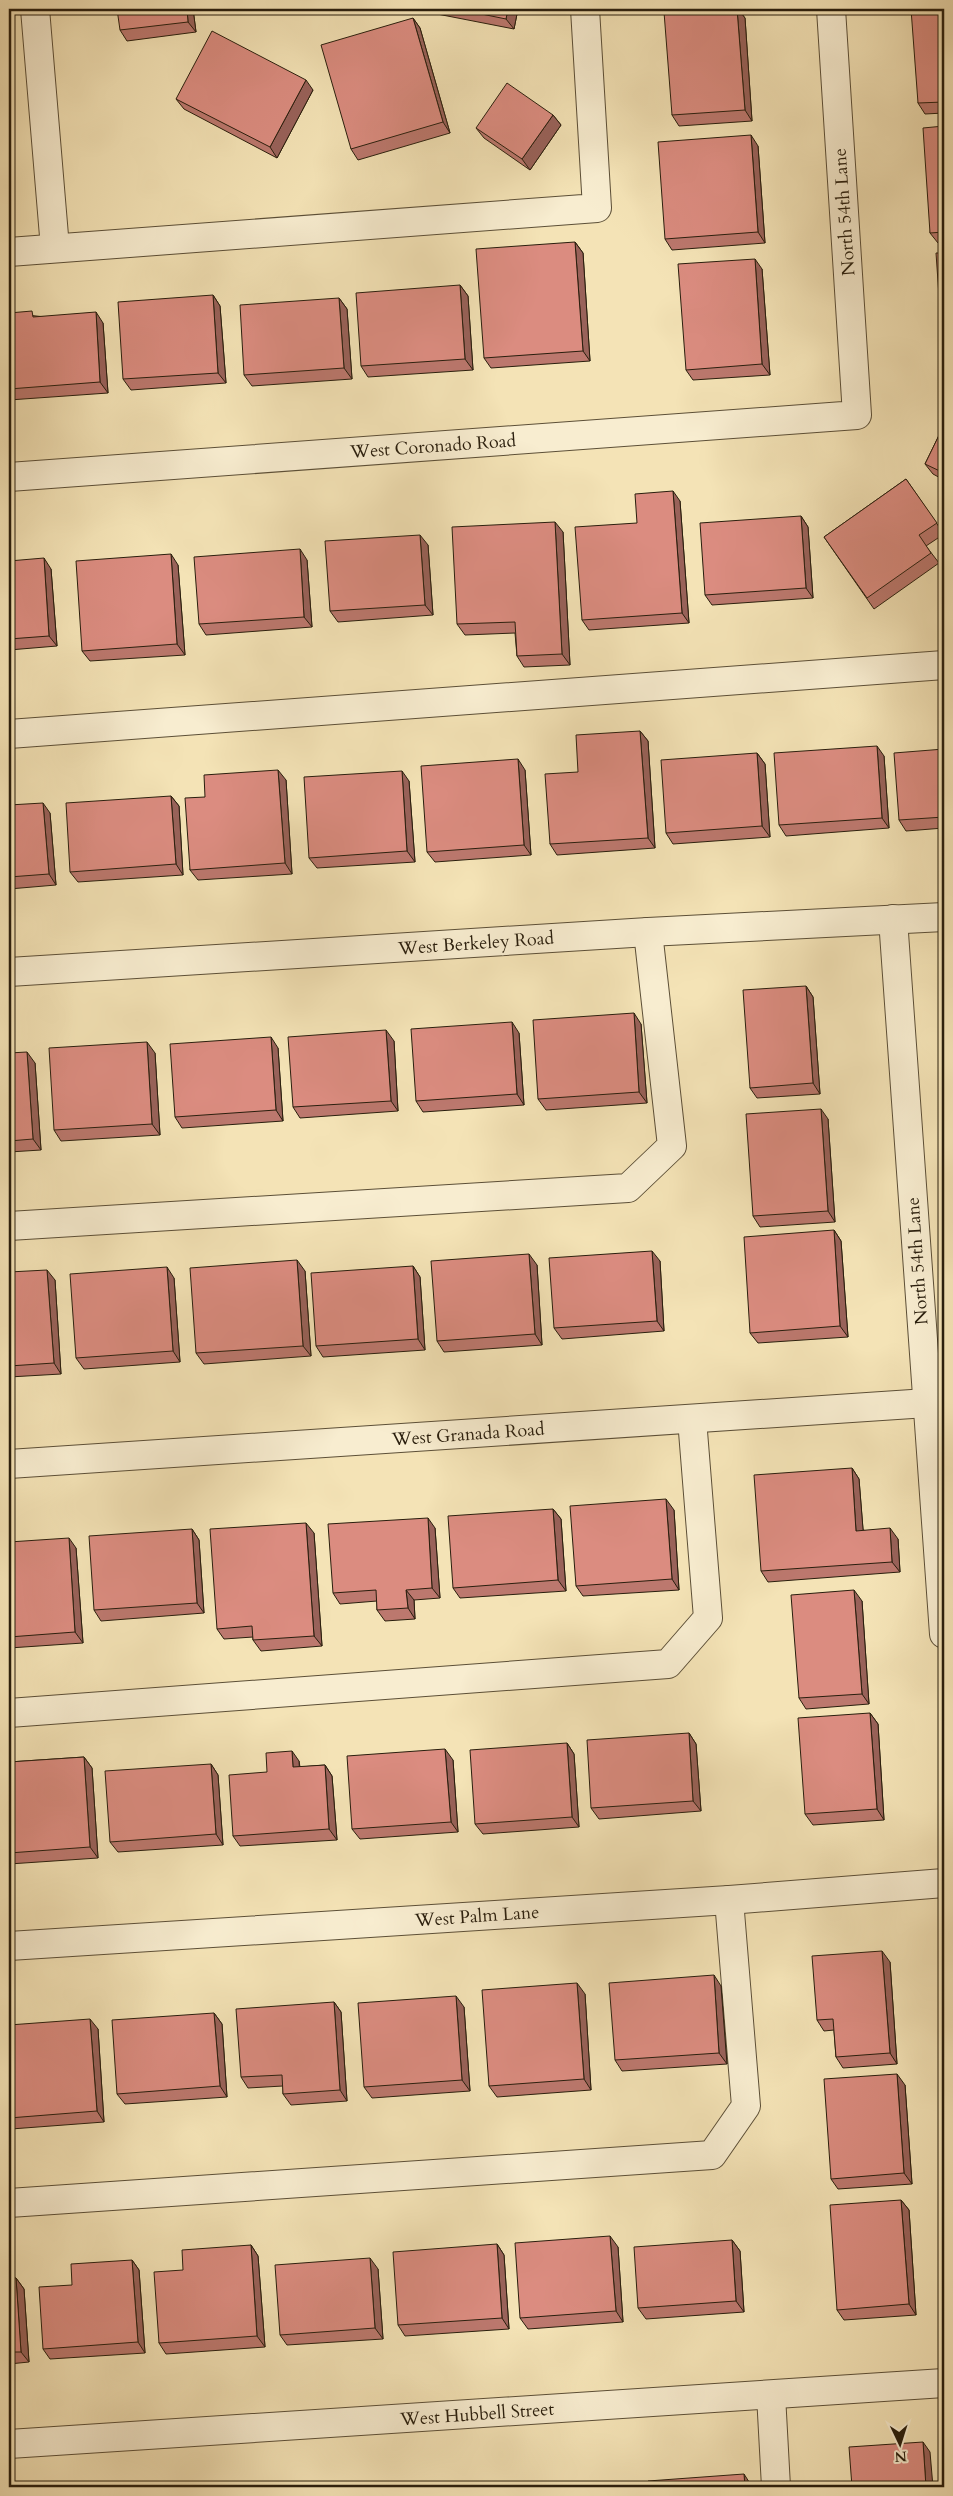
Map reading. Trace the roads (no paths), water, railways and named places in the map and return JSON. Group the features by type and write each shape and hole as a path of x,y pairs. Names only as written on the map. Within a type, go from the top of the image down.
{"street":[{"path":"36,9 55,248"},
{"path":"9,252 597,208 585,9"},
{"name":"North 54th Lane","path":"831,9 857,415"},
{"name":"West Coronado Road","path":"9,477 857,415"},
{"path":"9,734 944,666"},
{"name":"West Berkeley Road","path":"9,972 648,932 944,917"},
{"name":"North 54th Lane","path":"893,919 944,1634"},
{"path":"9,1226 628,1188 672,1146 648,932"},
{"name":"West Granada Road","path":"9,1464 927,1403"},
{"path":"9,1713 668,1664 708,1618 692,1419"},
{"name":"West Palm Lane","path":"9,1946 730,1900 944,1884"},
{"path":"9,2203 712,2155 746,2106 730,1900"},
{"name":"West Hubbell Street","path":"9,2444 944,2384"},
{"path":"771,2395 776,2487"}]}
